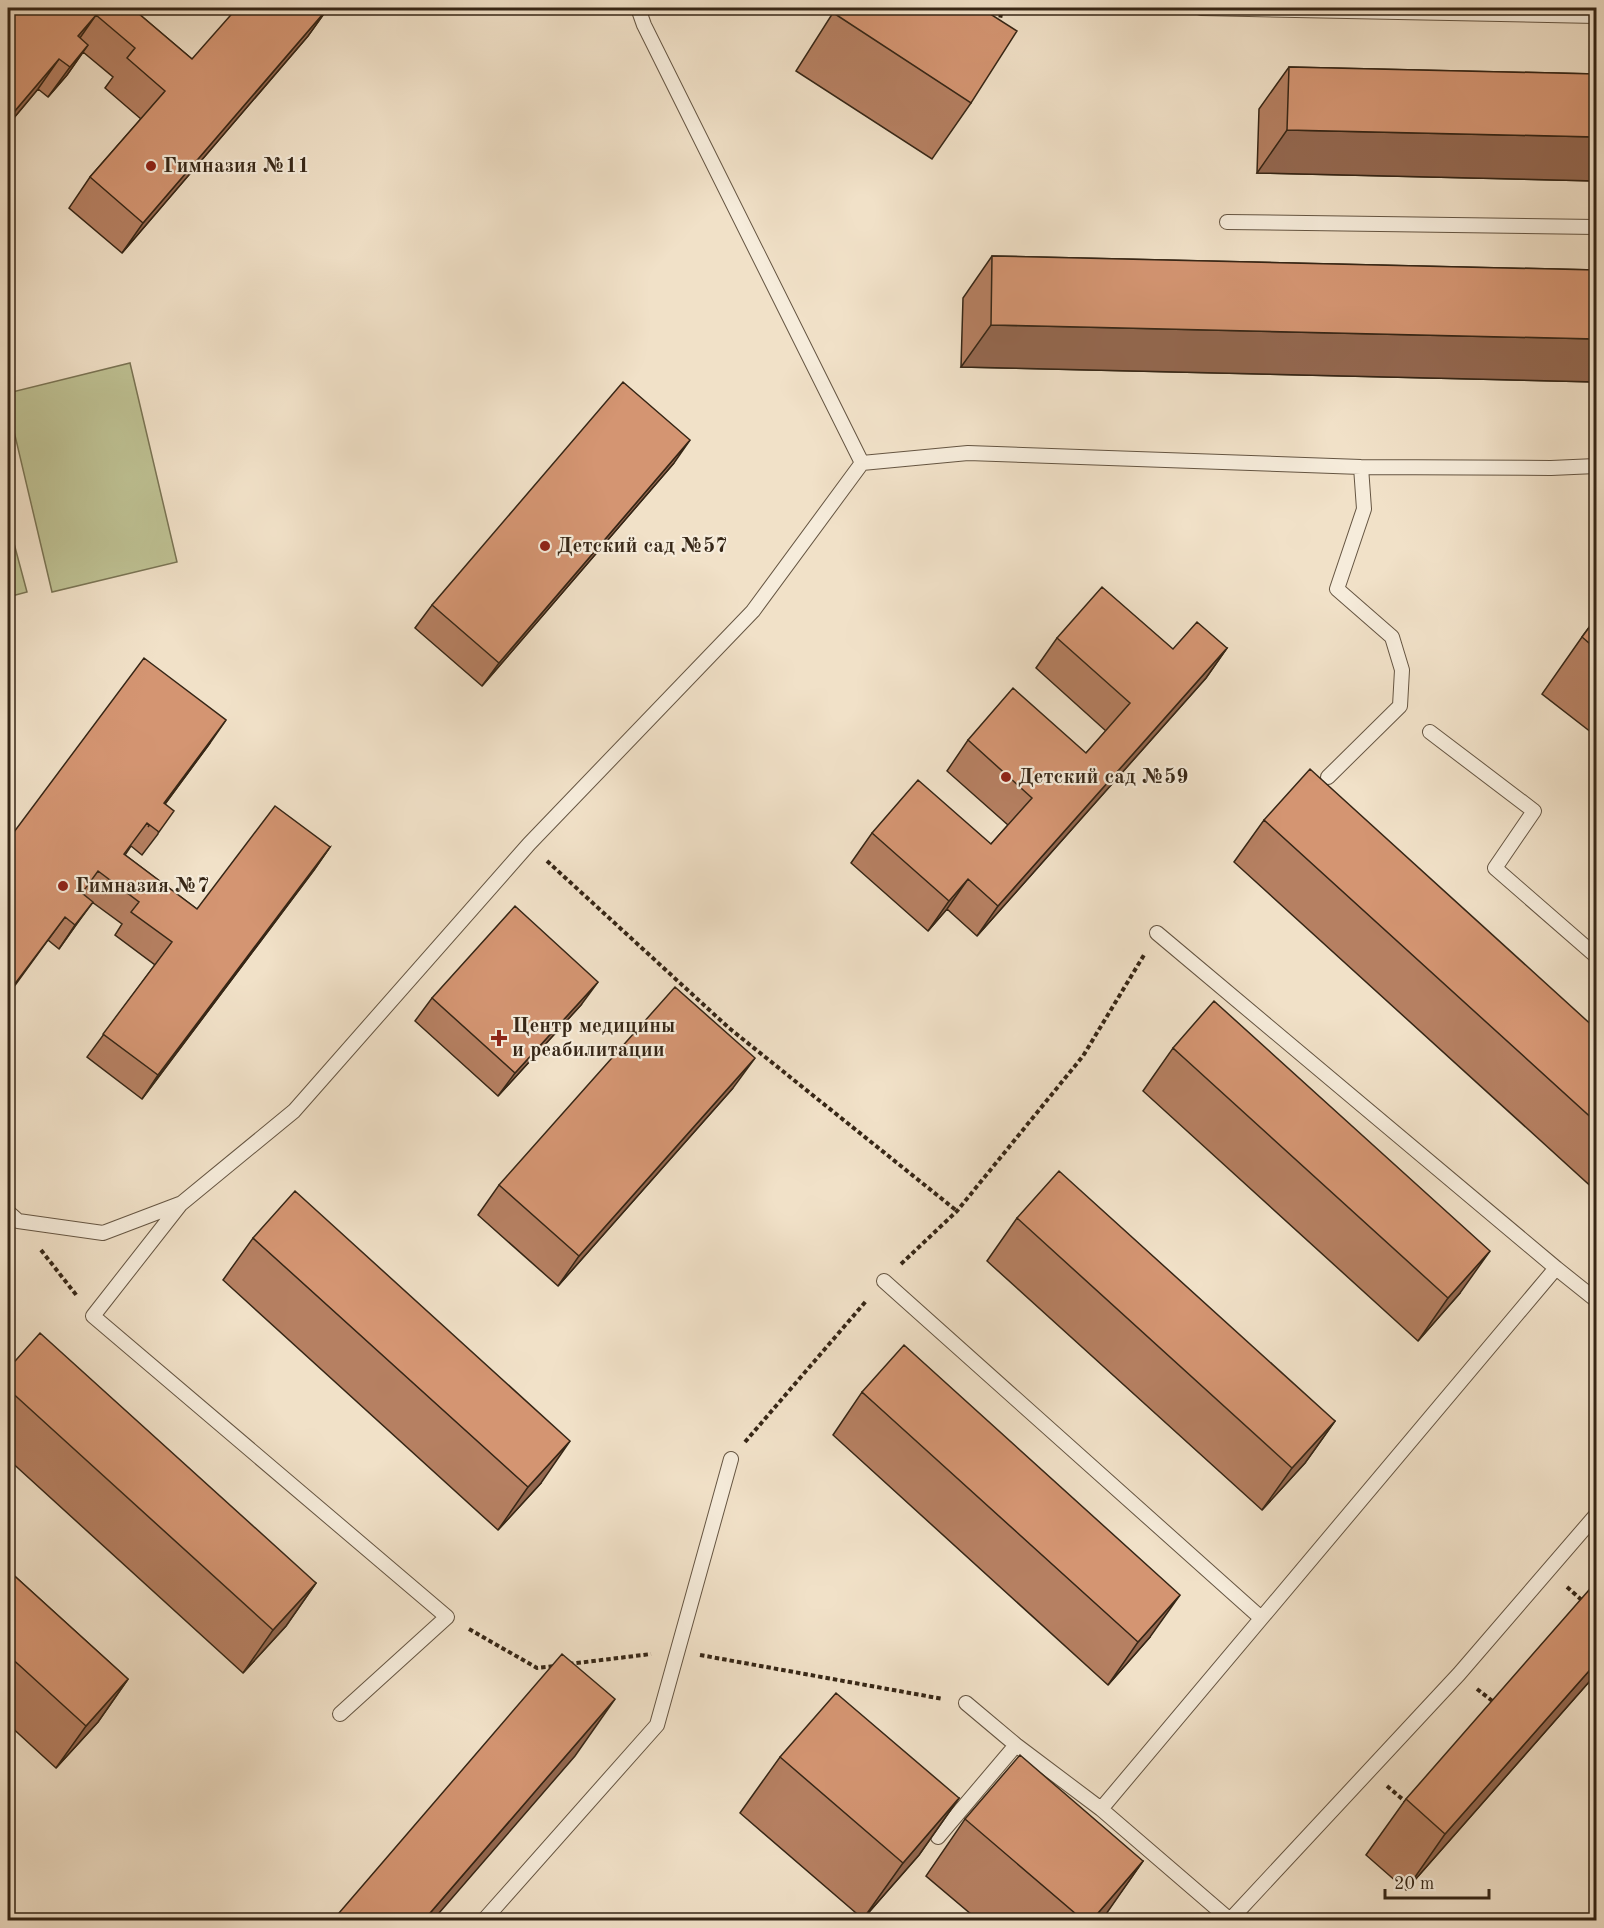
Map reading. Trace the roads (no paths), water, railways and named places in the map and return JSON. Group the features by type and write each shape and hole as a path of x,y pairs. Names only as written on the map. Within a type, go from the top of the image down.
{"lane":[{"path":"638,8 644,25 862,463"},
{"path":"1201,8 1596,16"},
{"path":"1227,222 1596,227"},
{"path":"340,1714 447,1617 93,1316 182,1203 294,1111 529,844 753,611 862,463 969,453 1361,467 1551,468 1596,466"},
{"path":"1328,777 1400,706 1402,670 1392,638 1337,589 1364,509 1361,467"},
{"path":"1430,732 1534,811 1496,868 1596,956"},
{"path":"1157,933 1596,1300"},
{"path":"13,1216 103,1233 182,1203"},
{"path":"1101,1809 1556,1268"},
{"path":"884,1281 1262,1618"},
{"path":"484,1920 657,1725 731,1458"},
{"path":"966,1703 1016,1745 1101,1809 1230,1920 1459,1674 1596,1515"},
{"path":"938,1837 1016,1745"}],"place":[{"name":"Гимназия №11","path":"151,166"},
{"name":"Детский сад №57","path":"545,546"},
{"name":"Детский сад №59","path":"1006,777"},
{"name":"Гимназия №7","path":"63,886"},
{"name":"Центр медицины и реабилитации","path":"499,1038"}]}
